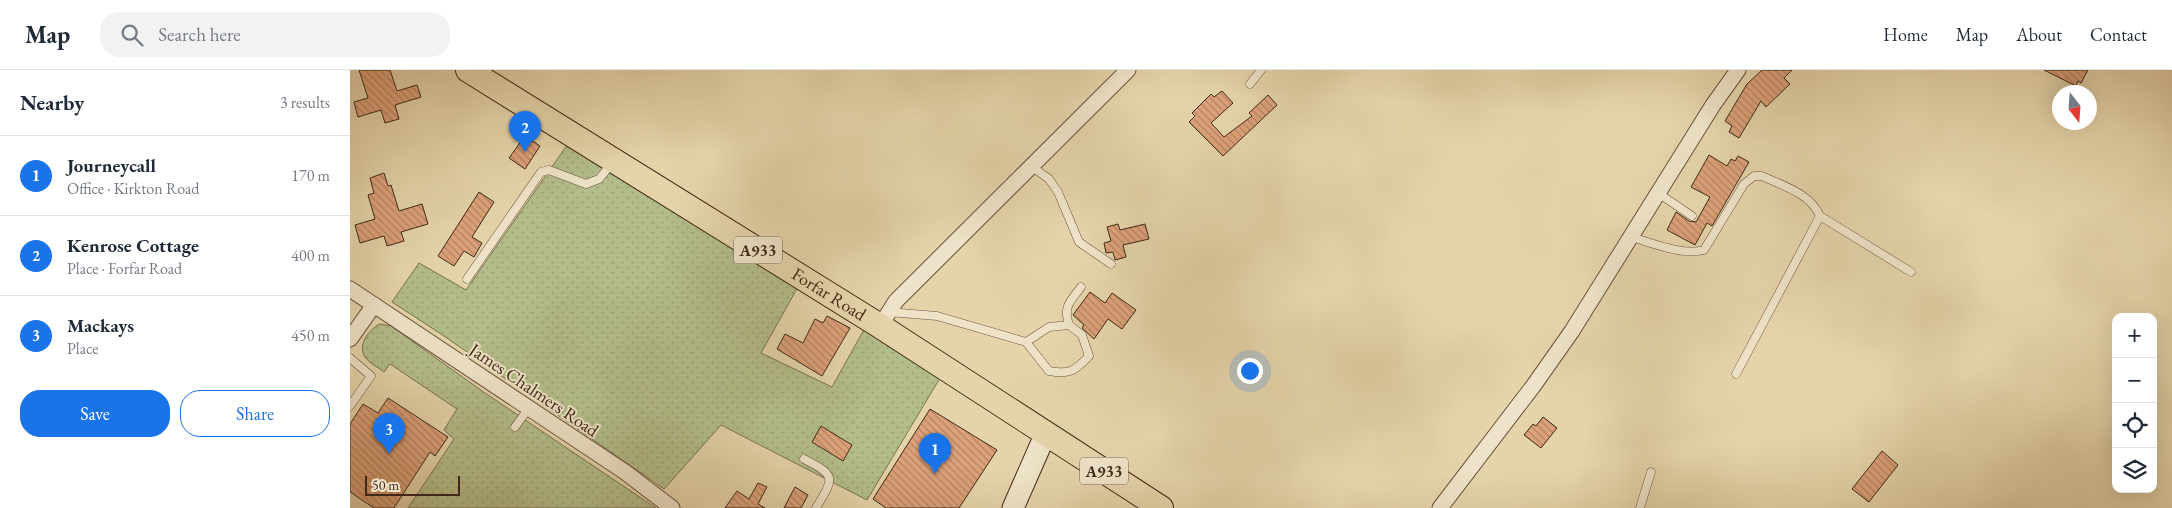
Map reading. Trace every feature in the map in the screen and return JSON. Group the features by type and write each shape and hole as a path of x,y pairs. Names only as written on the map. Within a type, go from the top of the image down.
{"main road":[{"name":"Forfar Road","path":"468,70 614,160 885,319 1046,433 1162,508"}],"street":[{"path":"885,319 896,301 1128,70"},
{"path":"1440,508 1572,332 1713,106 1738,70"},
{"name":"James Chalmers Road","path":"350,289 625,472 672,508"},
{"path":"350,339 374,305"},
{"path":"1014,508 1046,433"}],"lane":[{"path":"1250,84 1261,70"},
{"path":"467,279 541,172 549,170 586,184 599,179 614,160"},
{"path":"1031,166 1049,179 1058,192 1079,242 1111,264"},
{"path":"1631,237 1684,250 1697,252 1704,250 1744,184 1754,176 1762,176 1807,198 1816,206 1820,216 1911,272"},
{"path":"1658,194 1692,216"},
{"path":"1736,374 1820,216"},
{"path":"885,319 937,316 1026,342 1049,371 1064,374 1079,368 1089,356 1082,335 1069,325 1066,314 1068,304 1081,287"},
{"path":"1026,342 1049,327 1069,325"},
{"path":"350,358 371,376 350,406"},
{"path":"515,427 529,408"},
{"path":"804,459 821,468 829,477 830,482 816,508"},
{"path":"1640,508 1651,472"}],"green space":[{"path":"570,141 799,285 761,353 832,387 866,326 940,378 867,500 721,425 664,489 392,302 419,263 466,290"},
{"path":"380,324 391,326 485,393 656,508 408,508 454,439 444,430 457,409 390,364 384,372 365,357 362,347 365,338 368,333"}],"building":[{"path":"359,70 390,70 397,91 417,85 421,97 395,105 399,119 385,123 381,110 358,117 354,102 368,98"},
{"path":"1762,70 1792,70 1784,78 1790,84 1766,107 1761,101 1739,138 1729,132 1732,126 1725,121 1747,84"},
{"path":"2044,70 2088,70 2081,83 2078,81 2076,85"},
{"path":"1222,91 1233,103 1211,123 1224,137 1252,116 1249,113 1268,95 1277,105 1223,156 1189,122 1195,116 1192,113 1211,94 1214,97"},
{"path":"525,136 540,146 525,169 509,158"},
{"path":"1709,155 1727,166 1731,159 1735,161 1738,156 1749,162 1712,226 1707,223 1695,245 1667,230 1676,212 1689,221 1696,222 1710,197 1691,187"},
{"path":"384,173 388,186 391,185 399,211 422,204 428,224 401,232 404,241 387,246 384,236 360,243 355,225 375,219 368,195 374,193 370,178"},
{"path":"479,192 494,202 472,237 482,243 474,257 464,251 454,266 438,256"},
{"path":"1118,224 1120,230 1145,224 1149,239 1123,245 1126,257 1115,260 1113,252 1106,253 1104,243 1111,241 1107,227"},
{"path":"1090,292 1105,303 1112,293 1136,310 1122,329 1108,319 1094,339 1082,328 1084,325 1073,315"},
{"path":"827,316 850,328 822,376 777,349 785,334 803,343 815,319 823,323"},
{"path":"388,398 448,437 435,456 430,452 394,508 374,508 350,492 350,424 363,404 378,413"},
{"path":"930,409 997,450 959,508 886,508 873,499"},
{"path":"1543,417 1557,428 1541,448 1524,435 1533,424 1536,426"},
{"path":"821,426 852,445 843,461 812,442"},
{"path":"1882,451 1898,465 1869,502 1852,489"},
{"path":"758,483 767,487 758,504 765,508 725,508 737,491 749,499"},
{"path":"795,487 808,495 801,508 784,508"}],"place":[{"name":"Kenrose Cottage","path":"525,152"},
{"name":"Mackays","path":"389,454"},
{"name":"Journeycall","path":"935,474"}]}
